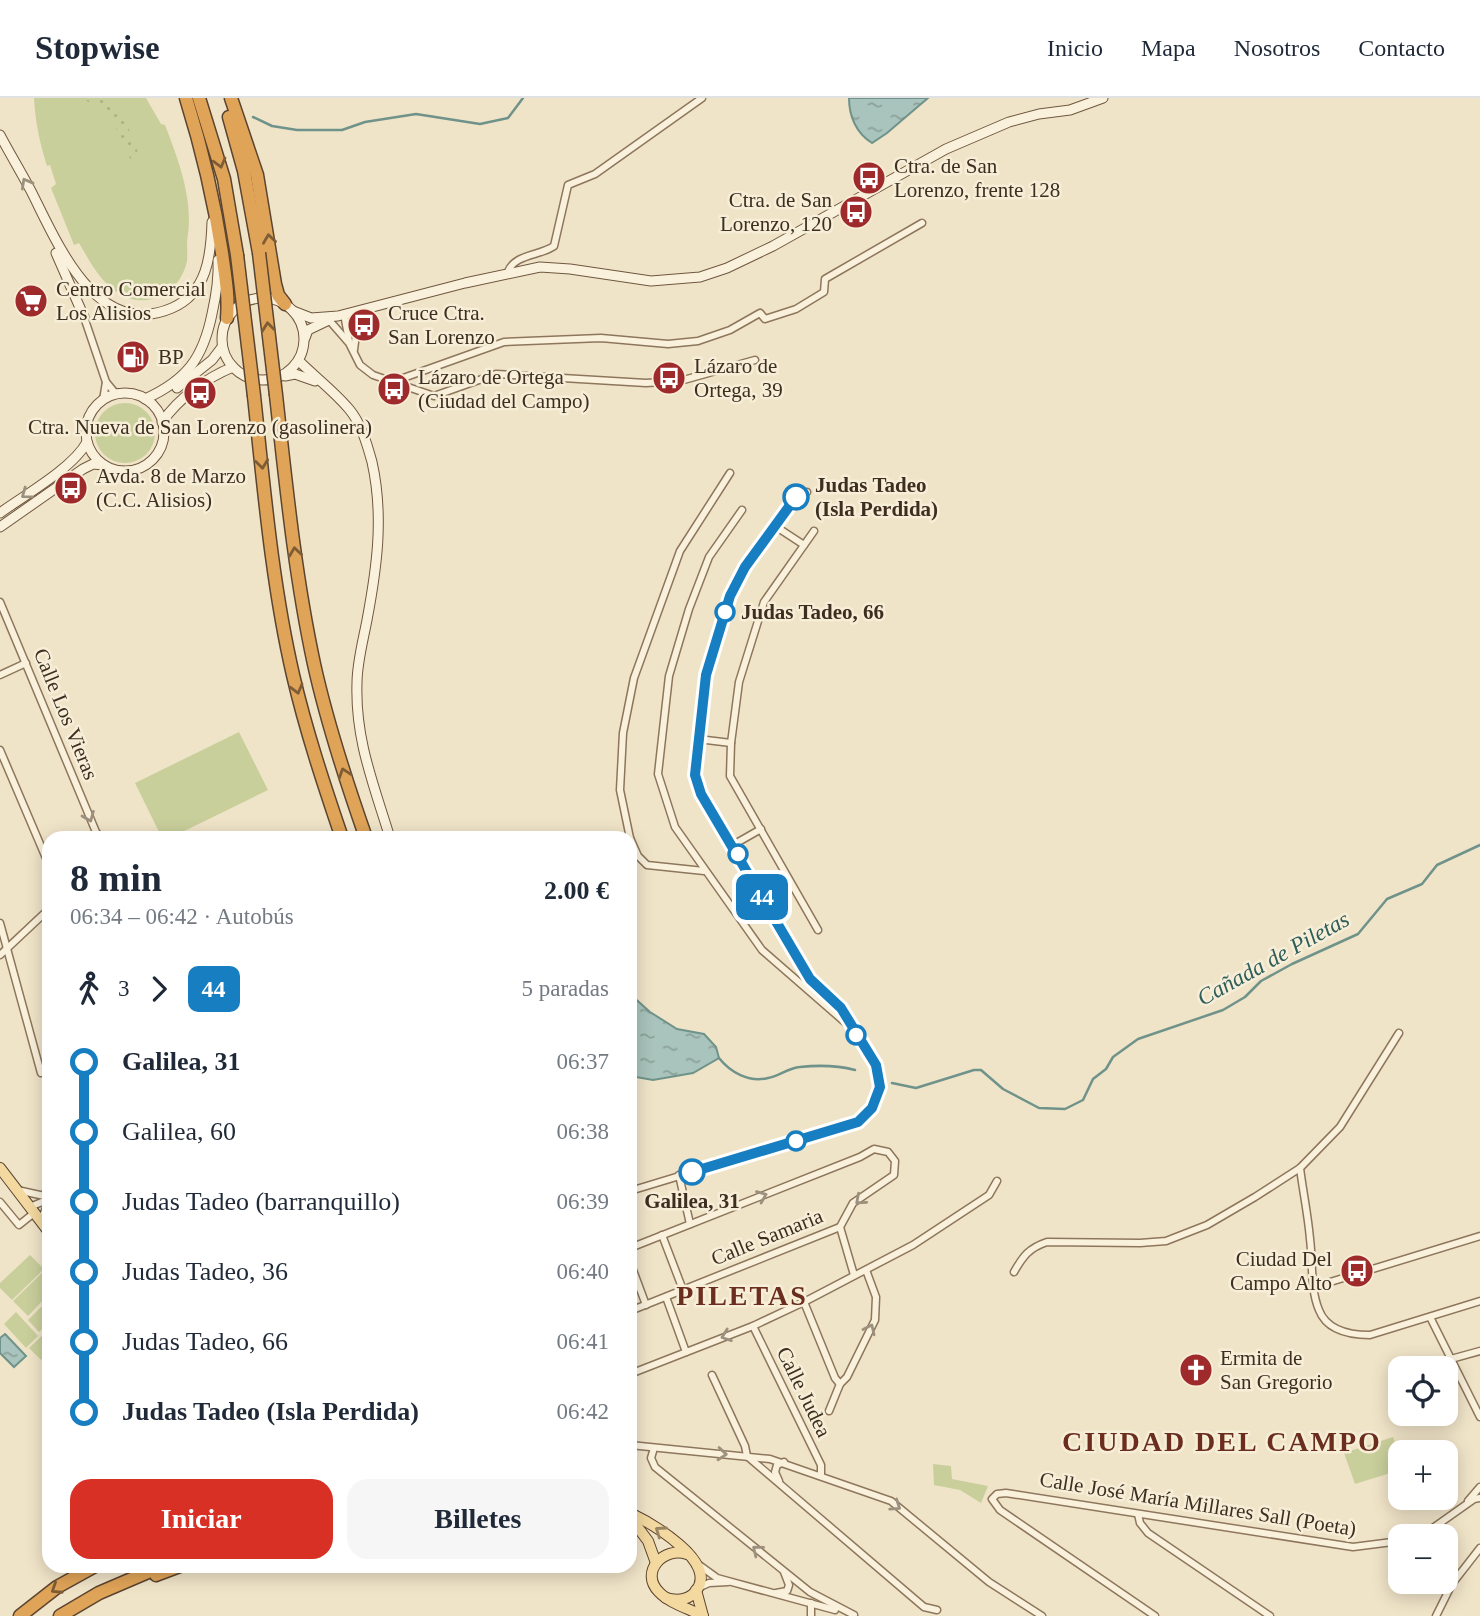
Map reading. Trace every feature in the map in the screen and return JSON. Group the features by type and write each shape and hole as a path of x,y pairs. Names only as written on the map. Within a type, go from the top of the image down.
{"highway":[{"path":"186,98 205,163 227,285 227,318"},
{"path":"199,98 224,179 237,256 270,537 290,661 310,738 340,831"},
{"path":"222,98 244,171 259,253 301,599 330,729 364,831"},
{"path":"230,98 257,175 278,295 289,307"},
{"path":"20,1616 57,1587 83,1573"},
{"path":"60,1616 99,1593 146,1573"},
{"path":"99,1593 159,1573"}],"main road":[{"path":"1,1172 42,1223"},
{"path":"637,1519 663,1533 699,1565 701,1580 697,1589 682,1600 666,1598"},
{"path":"637,1525 648,1541 656,1563"},
{"path":"687,1554 673,1551 660,1558 652,1579 655,1587 666,1598 703,1616"},
{"path":"697,1589 703,1616"}],"street":[{"path":"508,272 510,265 517,260 554,246 568,185 595,174 702,98"},
{"path":"283,376 299,361 308,330 337,317 371,307 508,272 540,267 651,281 700,277 727,268 773,246 946,149 1009,122 1070,110 1103,98"},
{"path":"0,135 75,274 102,299 124,311 145,314 165,311 178,306 193,293 205,277 212,247 212,222"},
{"path":"146,400 171,386 187,372 199,357 207,337 218,270 205,163"},
{"path":"392,382 504,342 601,338 668,344 698,341 730,330 760,313 765,319 796,309 824,292 825,279 922,223"},
{"path":"50,231 54,249 84,317 106,382 116,394"},
{"path":"321,383 295,374 270,381 243,376 233,367 222,347 223,327 236,308 247,301 260,298 273,299 311,318 337,317"},
{"path":"289,307 299,319 305,340"},
{"path":"354,352 356,334 371,307"},
{"path":"337,317 360,365 373,375 434,396 496,374 646,383 680,381 755,360"},
{"path":"337,317 349,343"},
{"path":"146,400 174,390 212,360 222,347"},
{"path":"299,361 350,410 362,432 375,477 379,510 377,569 356,680 357,711 366,766 388,831"},
{"path":"162,422 173,407 217,374 233,367"},
{"path":"103,400 106,382"},
{"path":"0,527 83,468 93,464 130,472 153,460 161,448 164,435 157,410 146,400 126,393 116,394 94,408 88,418 87,442 90,451 103,466"},
{"path":"0,513 70,463 81,453 87,442"},
{"path":"629,831 620,790 624,733 634,678 680,551 730,473"},
{"path":"637,1189 858,1122 872,1108 880,1087 876,1065 841,1008 810,979 701,794 695,775 706,675 730,596 745,567 796,497 807,492"},
{"path":"742,510 709,557 689,609 669,676 658,774 675,827 762,950 851,1027"},
{"path":"775,526 804,545"},
{"path":"814,531 764,603 739,682 731,743 730,776 818,930"},
{"name":"Calle Los Vieras","path":"0,601 96,831"},
{"path":"0,675 26,663"},
{"path":"698,740 731,743"},
{"path":"0,750 42,849"},
{"path":"733,845 761,829"},
{"path":"637,854 647,865 704,871"},
{"path":"0,955 42,916"},
{"path":"0,923 41,1073"},
{"path":"1014,1272 1024,1254 1034,1246 1047,1242 1166,1241 1187,1234 1255,1197 1300,1168 1340,1127 1399,1033"},
{"path":"637,1245 848,1162 874,1149 888,1152 895,1161 894,1175 853,1203 840,1227 854,1275"},
{"path":"1300,1168 1319,1311 1327,1322 1339,1331 1353,1335 1370,1335 1480,1301"},
{"path":"679,1175 691,1224"},
{"path":"637,1371 753,1326 866,1270 913,1245 989,1195 997,1181"},
{"path":"17,1190 42,1197"},
{"path":"0,1202 19,1225 42,1203"},
{"name":"Calle Samaria","path":"637,1308 840,1227"},
{"path":"662,1235 683,1290"},
{"path":"1314,1287 1480,1236"},
{"path":"829,1411 840,1384 874,1320 876,1297 866,1270"},
{"path":"637,1281 646,1305"},
{"path":"666,1297 686,1352"},
{"path":"804,1302 835,1378 840,1384"},
{"path":"1430,1317 1450,1356"},
{"name":"Calle Judea","path":"753,1326 821,1465 821,1475"},
{"path":"1458,1357 1480,1350"},
{"path":"1458,1373 1480,1417"},
{"path":"712,1375 745,1446 747,1456 924,1607 937,1610"},
{"path":"637,1446 784,1462 891,1501 989,1581 1042,1616"},
{"path":"654,1448 651,1458 655,1467 784,1572 823,1600 856,1616"},
{"path":"780,1483 775,1472 777,1465 784,1462"},
{"path":"1463,1507 1480,1486"},
{"name":"Calle José María Millares Sall (Poeta)","path":"1155,1616 1000,1510 992,1499 998,1494 1006,1493 1353,1548 1388,1543"},
{"path":"1439,1524 1474,1499 1480,1498"},
{"path":"1138,1514 1140,1523 1148,1533 1270,1616"},
{"path":"1436,1616 1452,1584 1480,1548"},
{"path":"699,1565 717,1577 856,1616"},
{"path":"774,1594 787,1591 789,1585 784,1572"},
{"path":"697,1589 709,1583 733,1582"},
{"path":"811,1603 811,1616"}],"green space":[{"path":"34,98 146,98 161,124 165,125 183,179 189,221 187,261 183,273 177,283 159,297 137,300 125,297 103,280 79,243 74,245 51,188 56,184 42,149"},
{"path":"82,98 105,98 123,119 132,135 139,161 132,164 124,143 108,118"},
{"path":"119,403 131,403 150,416 155,433 153,445 142,458 131,463 119,463 100,450 95,439 95,427 108,408"},
{"path":"239,732 268,790 184,831 159,831 135,783"},
{"path":"30,1255 42,1267 42,1271 12,1300 0,1288 0,1283"},
{"path":"42,1273 42,1301 28,1316 13,1301"},
{"path":"42,1306 42,1329 39,1332 28,1320"},
{"path":"16,1312 38,1336 26,1348 4,1324"},
{"path":"42,1336 41,1360 29,1348"},
{"path":"1393,1437 1394,1440 1388,1440 1388,1474 1355,1484 1344,1453"},
{"path":"933,1464 951,1466 952,1479 988,1486 981,1503 960,1490 934,1485"}],"water":[{"path":"849,98 928,98 872,143 855,124"},
{"path":"637,1000 677,1029 704,1034 716,1047 719,1058 693,1073 653,1080 637,1077"},
{"path":"5,1334 26,1356 14,1367 0,1353 0,1338"}],"waterway":[{"path":"253,117 272,126 297,130 342,130 365,122 416,114 480,124 508,118 523,98"},
{"name":"Cañada de Piletas","path":"892,1083 916,1088 981,1070 1003,1089 1039,1108 1065,1109 1083,1100 1093,1079 1106,1069 1113,1057 1138,1039 1223,1010 1245,997 1261,981 1358,934 1387,899 1422,884 1437,865 1480,845"},
{"name":"Cañada de Piletas","path":"719,1058 734,1072 754,1079 768,1078 807,1066 834,1066 855,1070"}],"bus line":[{"name":"44","path":"692,1172 858,1122 872,1108 880,1087 876,1065 841,1008 810,979 701,794 695,775 706,675 730,596 745,567 796,497"}],"place":[{"name":"Ctra. de San Lorenzo, frente 128","path":"869,178"},
{"name":"Ctra. de San Lorenzo, 120","path":"856,212"},
{"name":"Centro Comercial Los Alisios","path":"31,301"},
{"name":"Cruce Ctra. San Lorenzo","path":"364,325"},
{"name":"BP","path":"133,357"},
{"name":"Lázaro de Ortega, 39","path":"669,378"},
{"name":"Lázaro de Ortega (Ciudad del Campo)","path":"394,389"},
{"name":"Ctra. Nueva de San Lorenzo (gasolinera)","path":"200,393"},
{"name":"Avda. 8 de Marzo (C.C. Alisios)","path":"71,488"},
{"name":"Judas Tadeo (Isla Perdida)","path":"796,497"},
{"name":"Judas Tadeo, 66","path":"725,612"},
{"name":"Galilea, 31","path":"692,1172"},
{"name":"Ciudad Del Campo Alto","path":"1357,1271"},
{"name":"Ermita de San Gregorio","path":"1196,1370"}],"district":[{"name":"PILETAS","path":"742,1295"},
{"name":"CIUDAD DEL CAMPO","path":"1222,1441"}]}
